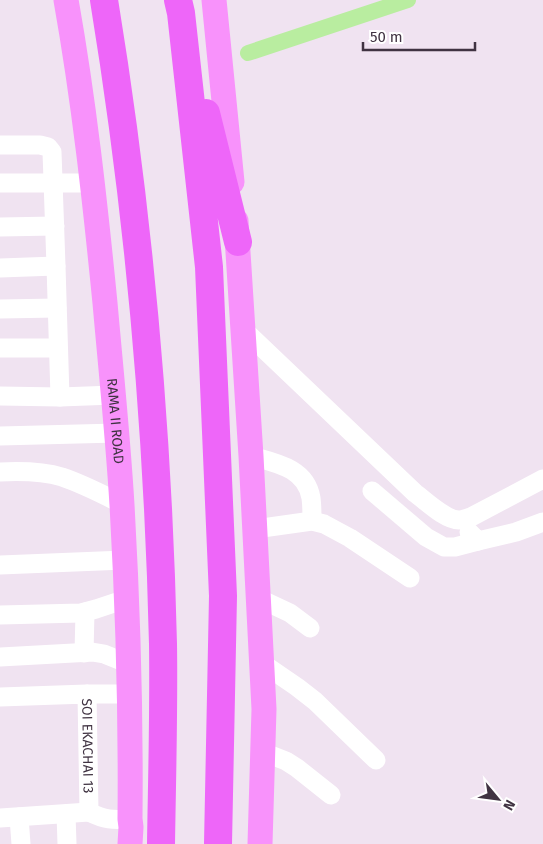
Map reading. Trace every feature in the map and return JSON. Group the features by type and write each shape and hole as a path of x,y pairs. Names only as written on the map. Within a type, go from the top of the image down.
{"highway":[{"path":"104,0 128,158 142,290 153,429 160,541 163,645 161,844"},
{"path":"180,6 238,242"},
{"path":"180,6 209,267 223,596 218,844"}],"main road":[{"name":"RAMA II ROAD","path":"66,0 93,183 117,433 129,664 131,834"},
{"path":"214,0 238,242 255,529 264,709 260,844"},
{"path":"247,844 264,709"}],"street":[{"path":"0,145 40,145 48,147 52,152 60,397"},
{"path":"0,183 93,183"},
{"path":"0,227 55,226"},
{"path":"0,268 56,266"},
{"path":"0,309 57,308"},
{"path":"244,330 415,493 450,518 458,520 470,518 543,478"},
{"path":"0,348 58,348"},
{"path":"0,396 60,397 114,395"},
{"path":"0,436 117,433"},
{"path":"251,456 281,465 300,475 311,497 312,521"},
{"path":"0,472 28,471 60,476 122,504"},
{"path":"372,491 426,537 444,547 455,547 516,532 543,522"},
{"path":"458,520 478,541"},
{"path":"255,529 312,521 324,524 338,531 410,578"},
{"path":"0,566 125,560"},
{"path":"258,598 290,612 310,628"},
{"path":"0,615 84,612 126,599"},
{"path":"84,612 84,653"},
{"path":"0,657 84,653 104,654 129,664"},
{"path":"262,664 309,696 376,760"},
{"path":"88,694 129,694"},
{"name":"SOI EKACHAI 13","path":"0,697 88,694 89,812 101,818 112,820 131,834"},
{"path":"262,752 298,768 331,795"},
{"path":"0,818 89,812"},
{"path":"66,814 68,844"},
{"path":"19,817 21,844"}],"waterway":[{"path":"248,53 408,0"}]}
